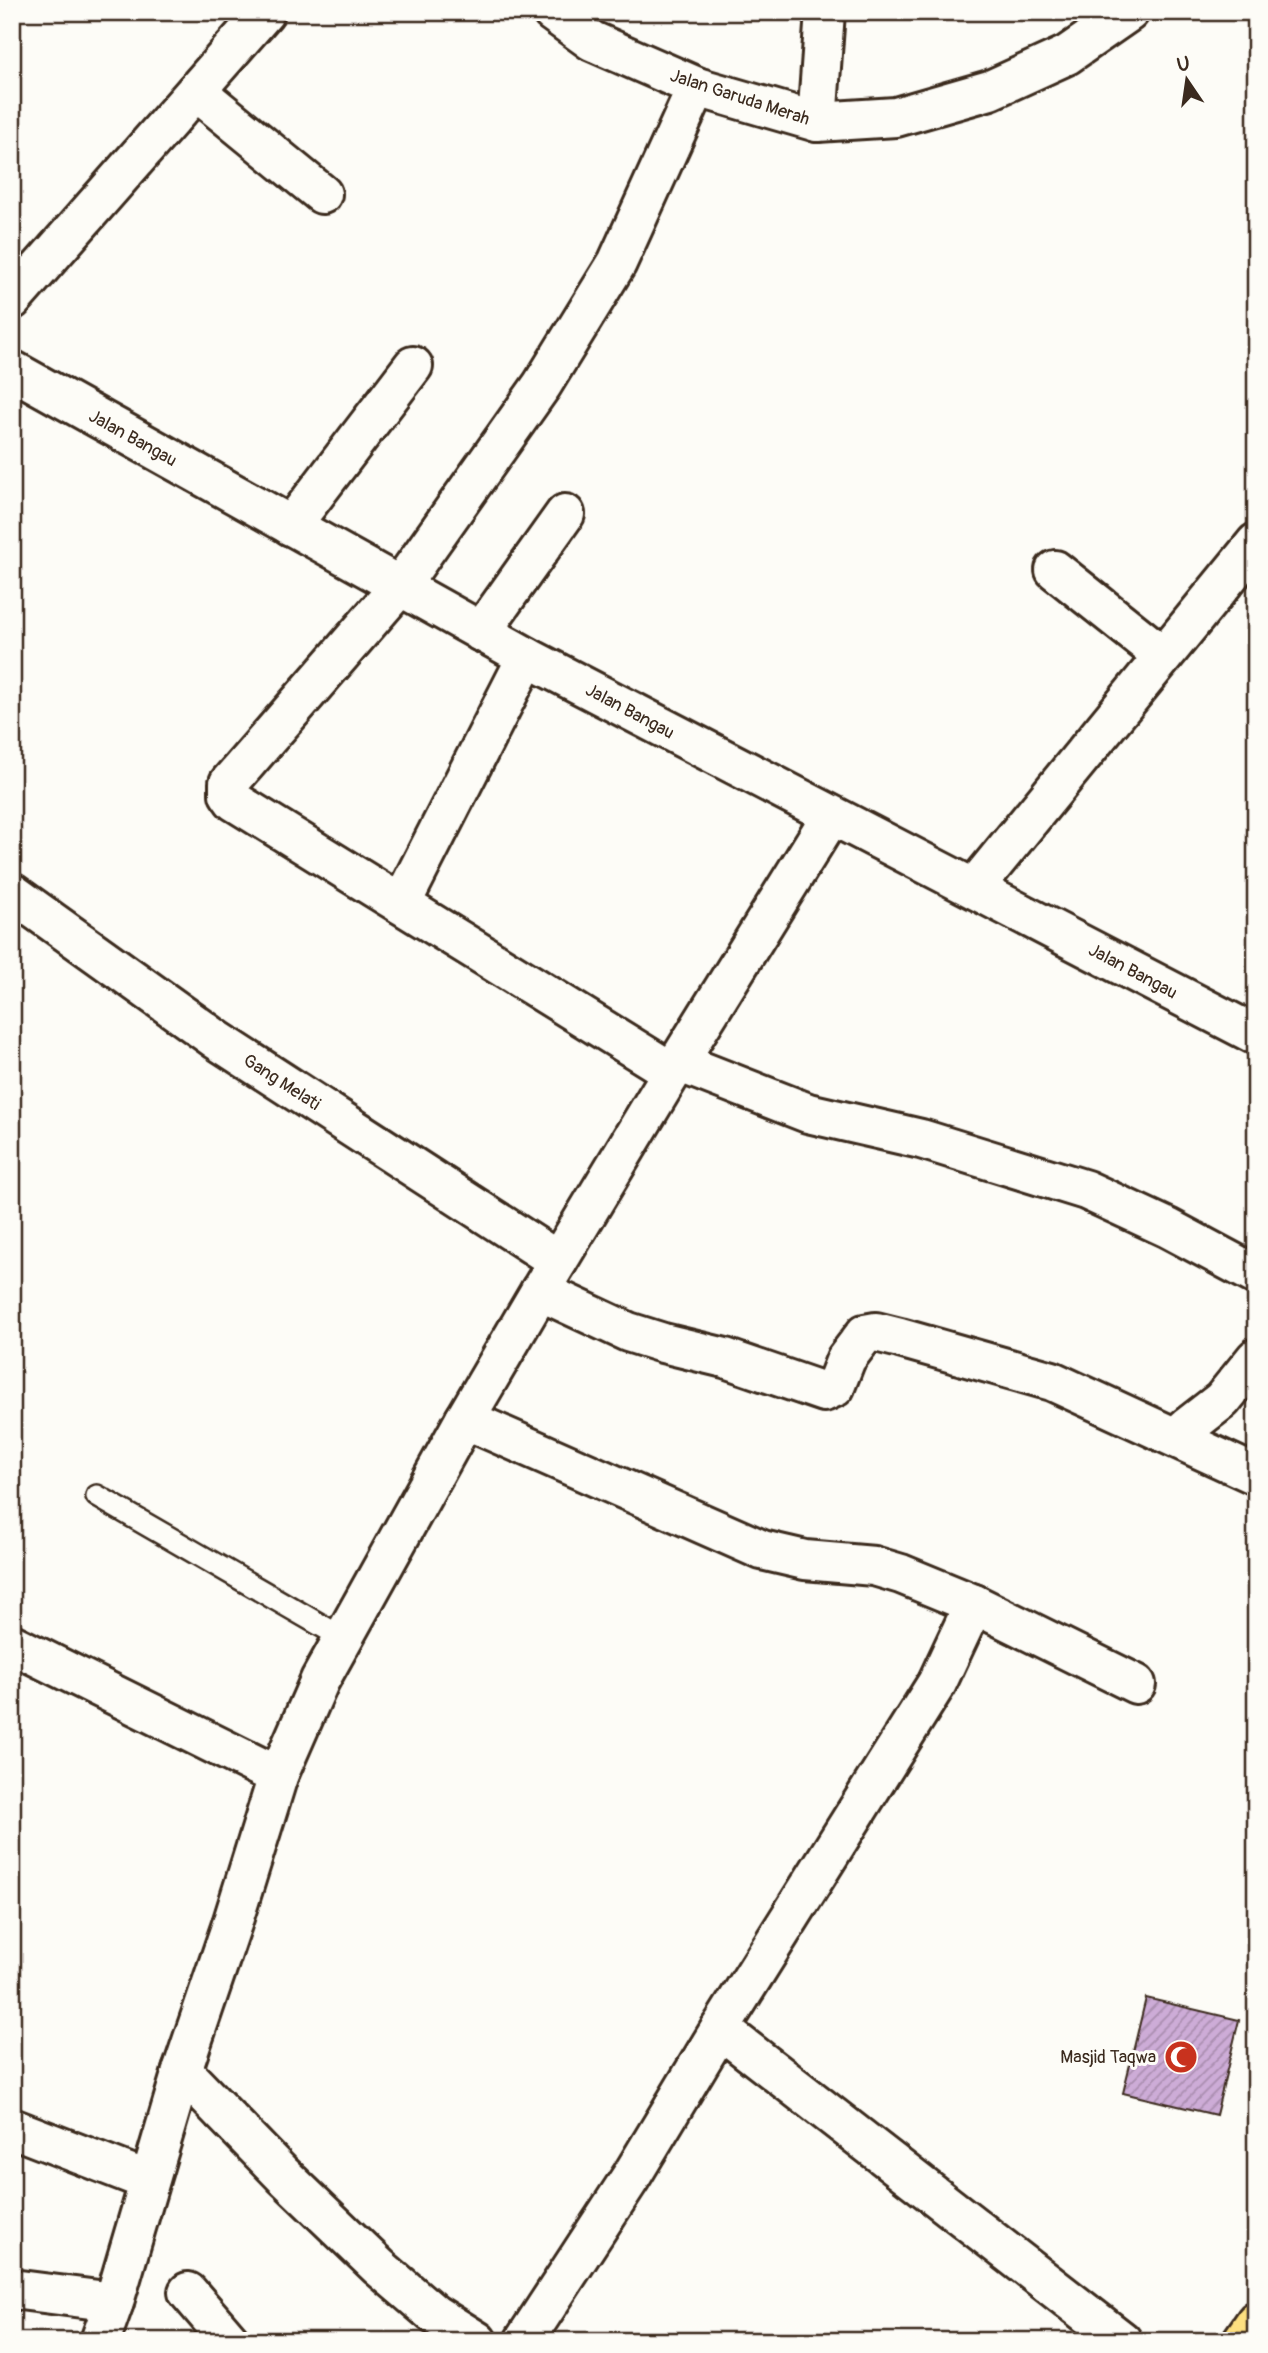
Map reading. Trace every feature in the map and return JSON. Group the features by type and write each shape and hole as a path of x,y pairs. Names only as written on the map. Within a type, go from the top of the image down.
{"highway":[{"path":"1242,2341 1256,2321"}],"street":[{"path":"12,300 265,12"},
{"name":"Jalan Garuda Merah","path":"552,12 592,41 697,87 817,122 896,117 989,90 1067,55 1129,12"},
{"path":"817,122 825,12"},
{"path":"697,87 617,263 542,385 400,586 229,783 228,789 234,801 675,1067 808,1113 921,1139 1086,1190 1168,1228 1256,1275"},
{"path":"196,91 322,194"},
{"path":"291,526 413,366"},
{"name":"Jalan Bangau","path":"12,370 527,657 1256,1035"},
{"path":"481,632 565,514"},
{"path":"974,888 1163,656 1253,551"},
{"path":"1055,570 1163,656"},
{"path":"401,904 527,657"},
{"path":"100,2341 182,2071 278,1776 320,1680 465,1419 549,1276 831,816"},
{"name":"Gang Melati","path":"12,893 628,1332 726,1358 824,1391 835,1387 846,1359 864,1334 876,1332 1052,1381 1183,1440"},
{"path":"1256,1358 1222,1400 1186,1428 1183,1440 1256,1475"},
{"path":"465,1419 762,1550 805,1560 874,1566 901,1574 974,1604 1136,1684"},
{"path":"524,2341 631,2177 720,2029 937,1682 974,1604"},
{"path":"12,1644 278,1776"},
{"path":"720,2029 1122,2341"},
{"path":"182,2071 283,2175 379,2267 435,2314 477,2341"},
{"path":"12,2128 149,2181"},
{"path":"12,2289 114,2302"},
{"path":"188,2292 230,2341"}],"lane":[{"path":"97,1496 343,1638"}],"building":[{"name":"Masjid Taqwa","path":"1146,1998 1239,2020 1216,2115 1123,2093"}],"place":[{"name":"Masjid Taqwa","path":"1181,2057"}]}
